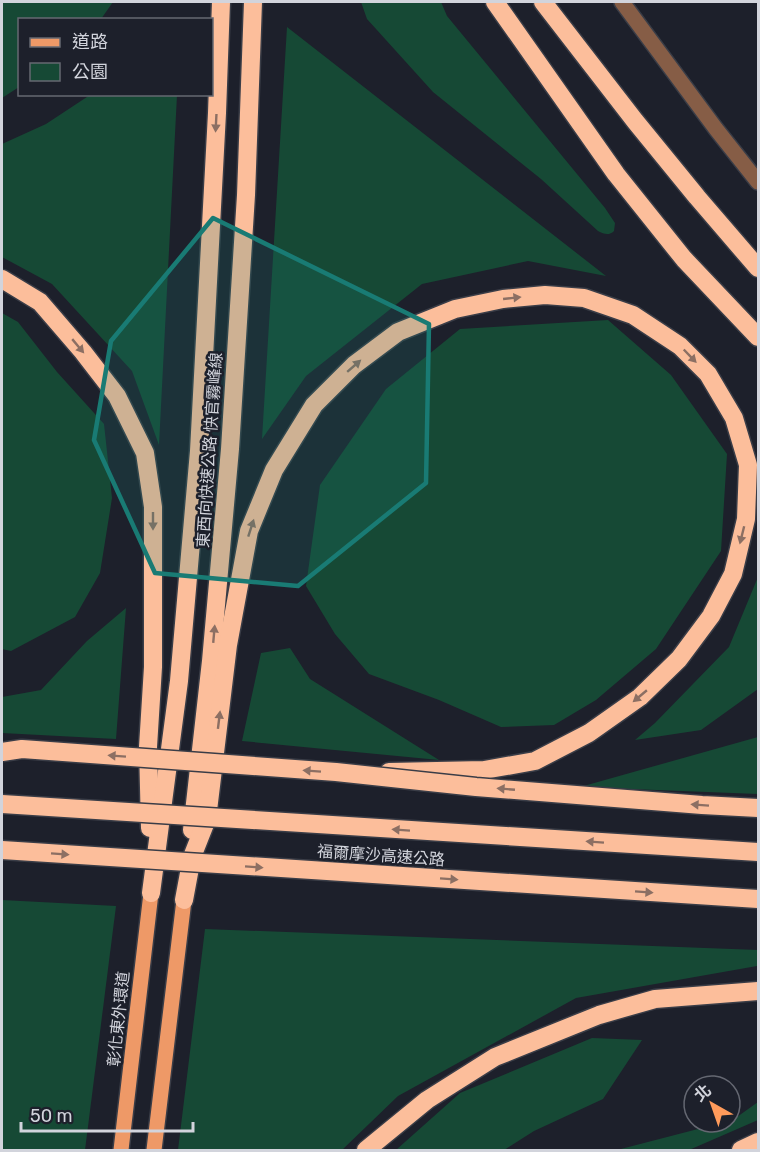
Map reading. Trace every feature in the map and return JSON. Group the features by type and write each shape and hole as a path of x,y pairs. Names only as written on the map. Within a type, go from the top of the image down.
{"highway":[{"name":"東西向快速公路 快官霧峰線","path":"151,892 179,681 199,451 221,2"},
{"name":"東西向快速公路 快官霧峰線","path":"184,900 211,661 230,449 246,195 253,2"},
{"path":"495,2 616,174 684,259 759,337"},
{"path":"543,2 656,146 759,268"},
{"path":"2,279 40,302 83,352 117,396 145,453 153,507 153,667 148,747 151,892"},
{"path":"184,900 192,857 207,819 228,645 249,531 274,470 314,405 354,365 398,332 455,309 503,299 546,295 584,298 633,315 680,346 708,374 734,418 748,465 746,519 733,574 711,616 679,659 640,697 589,733 535,762 484,770 336,772"},
{"path":"2,747 336,772 488,788 759,808"},
{"path":"2,752 22,749"},
{"name":"福爾摩沙高速公路","path":"2,804 759,852"},
{"name":"福爾摩沙高速公路","path":"2,850 759,899"},
{"path":"366,1150 427,1100 495,1057 599,1015 655,999 759,991"},
{"path":"741,1150 759,1142"}],"main road":[{"name":"彰化東外環道","path":"121,1150 151,892"},
{"path":"154,1150 184,900"}],"street":[{"path":"622,2 716,129 759,182"}],"highlighted area":[{"path":"213,218 429,324 426,483 298,586 155,573 94,440 111,341"}],"green space":[{"path":"2,2 113,2 102,18 18,18 18,88 2,98"},
{"path":"361,2 441,2 447,16 605,208 615,223 614,231 606,234 598,231 541,179 433,92 367,19"},
{"path":"287,27 606,276 528,261 422,284 306,376 262,439"},
{"path":"88,96 177,96 159,445 132,371 52,284 2,257 2,144 46,124"},
{"path":"2,313 18,322 57,372 104,424 112,498 100,573 75,617 11,651 2,649"},
{"path":"608,320 671,375 727,454 721,551 656,649 596,700 554,725 501,727 439,700 369,674 335,634 306,586 320,485 386,389 460,329"},
{"path":"758,577 758,689 701,730 635,740 655,723 729,647"},
{"path":"126,608 116,739 2,733 2,697 41,690 87,641"},
{"path":"290,648 310,679 439,760 242,741 261,653"},
{"path":"758,737 758,794 580,787"},
{"path":"2,900 116,906 85,1150 2,1150"},
{"path":"205,929 758,950 757,966 576,998 398,1096 342,1150 178,1150"},
{"path":"592,1038 642,1040 603,1099 534,1131 504,1150 396,1150 460,1093"},
{"path":"758,1102 758,1120 742,1127 742,1113"},
{"path":"682,1133 726,1134 689,1150 617,1150"}]}
